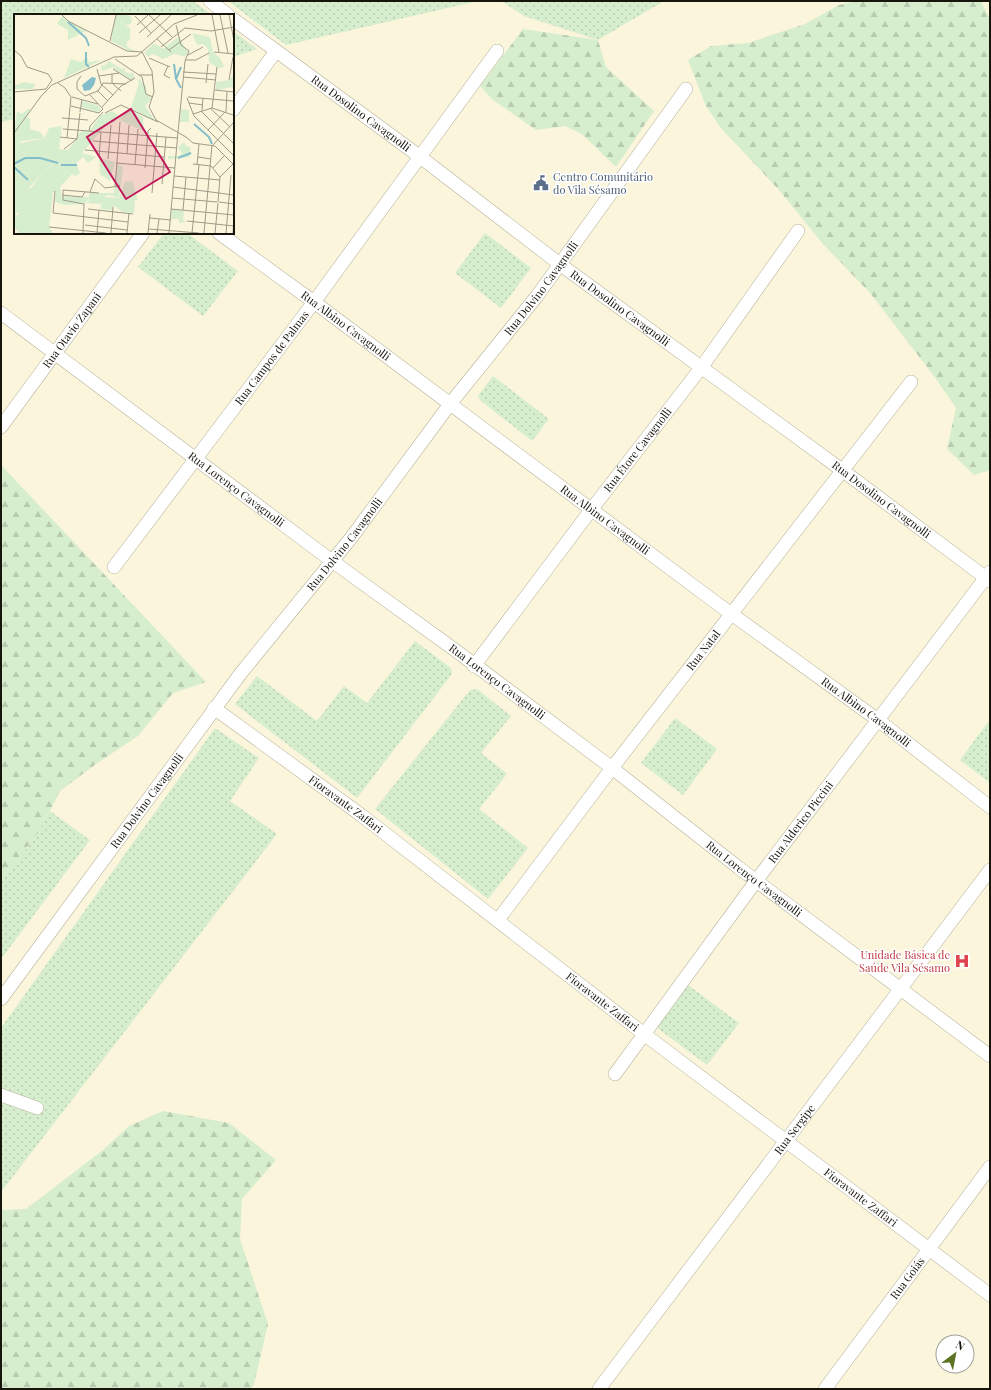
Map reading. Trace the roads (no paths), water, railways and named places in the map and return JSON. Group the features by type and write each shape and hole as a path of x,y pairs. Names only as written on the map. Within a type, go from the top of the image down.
{"street":[{"path":"210,1 227,14"},
{"name":"Rua Dosolino Cavagnolli","path":"234,20 419,156 701,368 988,577"},
{"path":"234,109 276,51"},
{"name":"Rua Campos de Palmas","path":"114,567 314,302 497,51"},
{"name":"Rua Dolvino Cavagnolli","path":"1,1000 214,708 351,538 450,404 561,264 686,89"},
{"name":"Rua Étore Cavagnolli","path":"474,666 591,510 701,368 798,231"},
{"name":"Rua Otavio Zapani","path":"1,427 142,234"},
{"name":"Rua Albino Cavagnolli","path":"219,234 314,302 591,510 878,720 990,808"},
{"name":"Rua Lorenço Cavagnolli","path":"1,313 55,352 196,460 612,768 756,881 990,1056"},
{"name":"Rua Natal","path":"498,920 612,768 911,382"},
{"name":"Rua Alderico Piccini","path":"615,1074 756,881 988,577"},
{"name":"Fioravante Zaffari","path":"214,708 361,815 644,1034 990,1295"},
{"name":"Rua Sergipe","path":"599,1389 990,870"},
{"path":"1,1095 37,1108"},
{"name":"Rua Goiás","path":"825,1389 990,1167"}],"place":[{"name":"Centro Comunitário do Vila Sésamo","path":"541,183"},
{"name":"Unidade Básica de Saúde Vila Sésamo","path":"962,961"}]}
